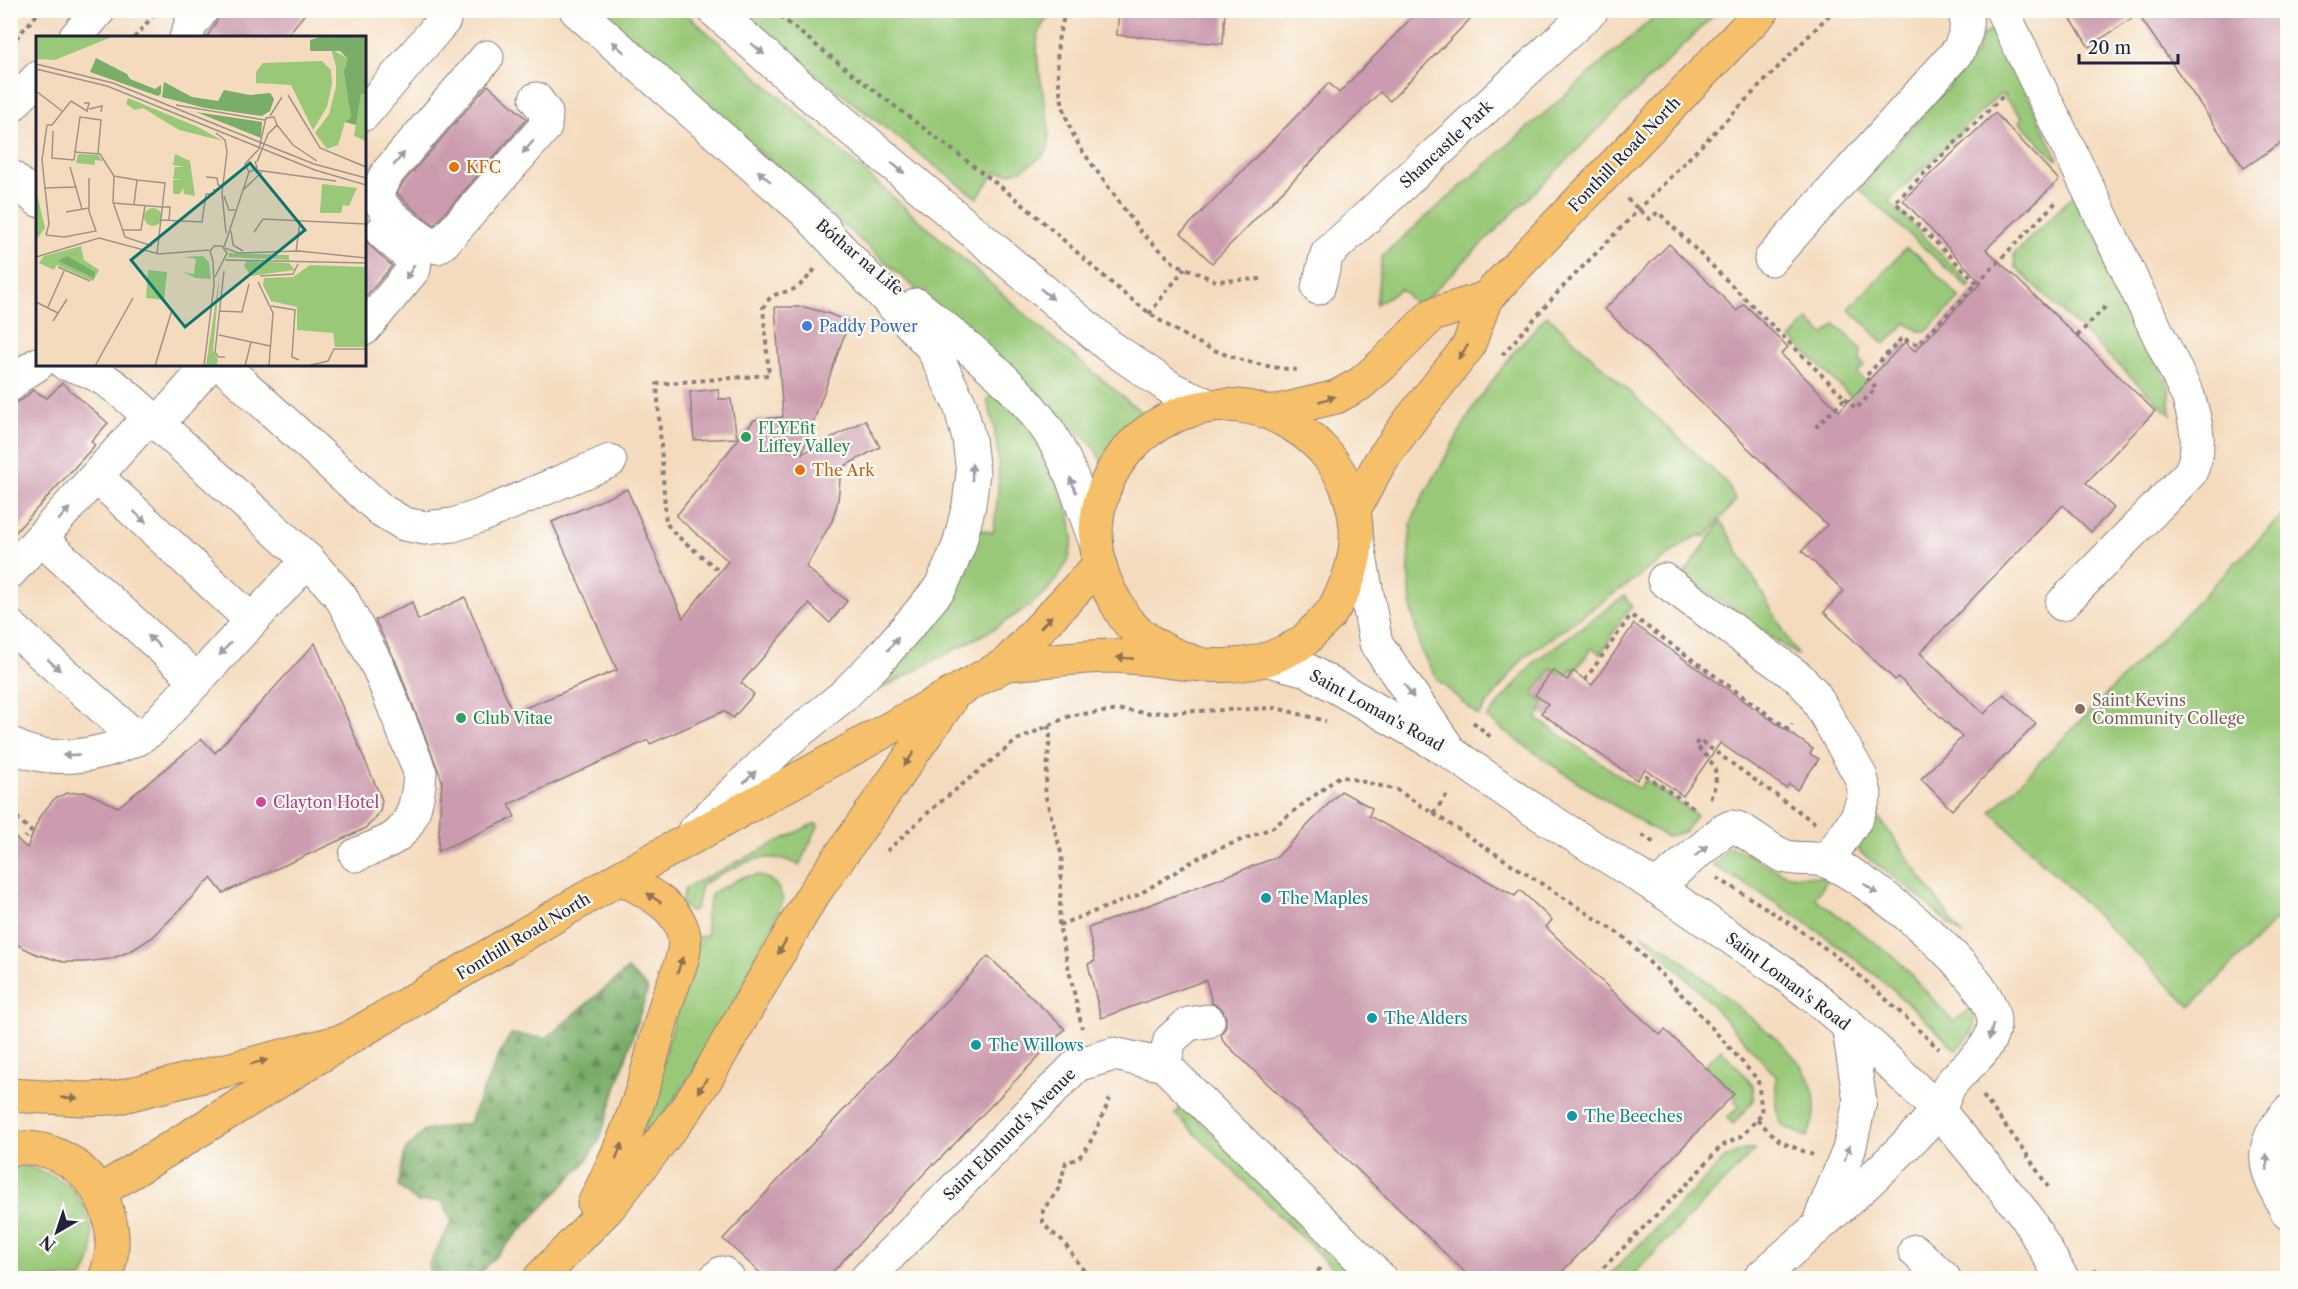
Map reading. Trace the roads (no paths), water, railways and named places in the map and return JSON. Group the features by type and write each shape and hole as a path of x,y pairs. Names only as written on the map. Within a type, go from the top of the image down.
{"main road":[{"name":"Fonthill Road North","path":"1006,664 1109,656 1228,666 1269,660 1302,643 1333,612 1352,574 1356,525 1380,462 1468,347 1486,298 1763,10"},
{"name":"Fonthill Road North","path":"1270,413 1326,400 1352,388 1382,365 1432,315 1486,298"},
{"name":"Fonthill Road North","path":"1204,665 1180,658 1158,647 1128,623 1107,590 1097,552 1096,516 1102,492 1119,460 1144,433 1176,415 1209,406 1236,405 1270,413 1301,429 1333,460 1346,484 1356,525"},
{"name":"Fonthill Road North","path":"99,1191 346,1040 621,877 1006,664 1097,552"},
{"name":"Fonthill Road North","path":"542,1278 609,1207 687,1108 812,896 955,694"},
{"path":"576,1241 615,1162 636,1110 685,945 681,924 670,910 621,877"},
{"path":"10,1095 81,1099 115,1098 346,1040"},
{"path":"10,1149 34,1149 51,1153 68,1161 86,1175 99,1191 109,1211 113,1232 112,1257 105,1278"}],"street":[{"path":"77,36 99,10"},
{"path":"187,36 191,24 202,10"},
{"name":"Bóthar na Life","path":"576,10 808,214 983,360 1012,388 1047,429 1060,453 1097,552"},
{"path":"714,10 794,81 1109,346 1172,389 1209,406"},
{"name":"Shancastle Park","path":"1318,288 1327,254 1592,10"},
{"path":"1772,259 1959,50 1966,32 1967,10"},
{"path":"2002,10 2188,396 2196,423 2198,447 2196,461 2190,473 2062,604"},
{"path":"366,112 444,20"},
{"path":"487,57 388,172 379,187 378,195 383,207 430,245 437,247 444,242 545,127 546,113 536,99"},
{"path":"10,107 36,80"},
{"path":"10,176 36,198"},
{"path":"678,847 785,743 843,696 894,643 940,588 959,545 969,505 973,472 969,439 960,405 932,347 808,214"},
{"path":"366,219 415,261 414,269 366,326"},
{"path":"10,385 36,365"},
{"path":"74,366 90,370 110,381 308,560 341,597 379,669 420,772 420,788 414,807 402,830 396,837 356,855"},
{"path":"10,572 97,477 208,366"},
{"path":"223,366 381,510 404,524 425,528 453,525 480,516 610,461"},
{"path":"97,477 251,620"},
{"name":"Saint Loman's Road","path":"1356,525 1376,643 1450,752"},
{"path":"41,540 197,680"},
{"path":"10,743 36,753 68,755 95,753 138,740 152,729 308,560"},
{"path":"1664,580 1799,678 1814,694 1861,777 1865,794 1857,817 1827,861"},
{"path":"10,626 138,740"},
{"name":"Saint Loman's Road","path":"1269,660 1307,670 1450,752 1529,807 1656,887 1779,970 1848,1024 1939,1111 2026,1216 2062,1278"},
{"path":"1656,887 1723,831 1731,827 1745,831 1784,856 1827,861 1872,889 1927,933 1971,977 1992,1010 1994,1023 1992,1036 1978,1055 1951,1083 1939,1111 1891,1159 1760,1278"},
{"path":"1208,1021 1188,1024 1170,1040 1164,1065 1380,1278"},
{"path":"1817,1227 1849,1150 1860,1101 1848,1024"},
{"name":"Saint Edmund's Avenue","path":"867,1278 1077,1065 1114,1054 1164,1065"},
{"path":"2288,1112 2272,1133 2267,1147 2268,1175 2288,1213"},
{"path":"1915,1251 1944,1278"},
{"path":"716,1278 722,1273 728,1278"}],"place":[{"name":"KFC","path":"454,167"},
{"name":"Paddy Power","path":"807,326"},
{"name":"FLYEfit Liffey Valley","path":"746,437"},
{"name":"The Ark","path":"800,470"},
{"name":"Saint Kevins Community College","path":"2080,709"},
{"name":"Club Vitae","path":"461,718"},
{"name":"Clayton Hotel","path":"261,802"},
{"name":"The Maples","path":"1266,898"},
{"name":"The Alders","path":"1372,1018"},
{"name":"The Willows","path":"976,1045"},
{"name":"The Beeches","path":"1572,1116"}]}
